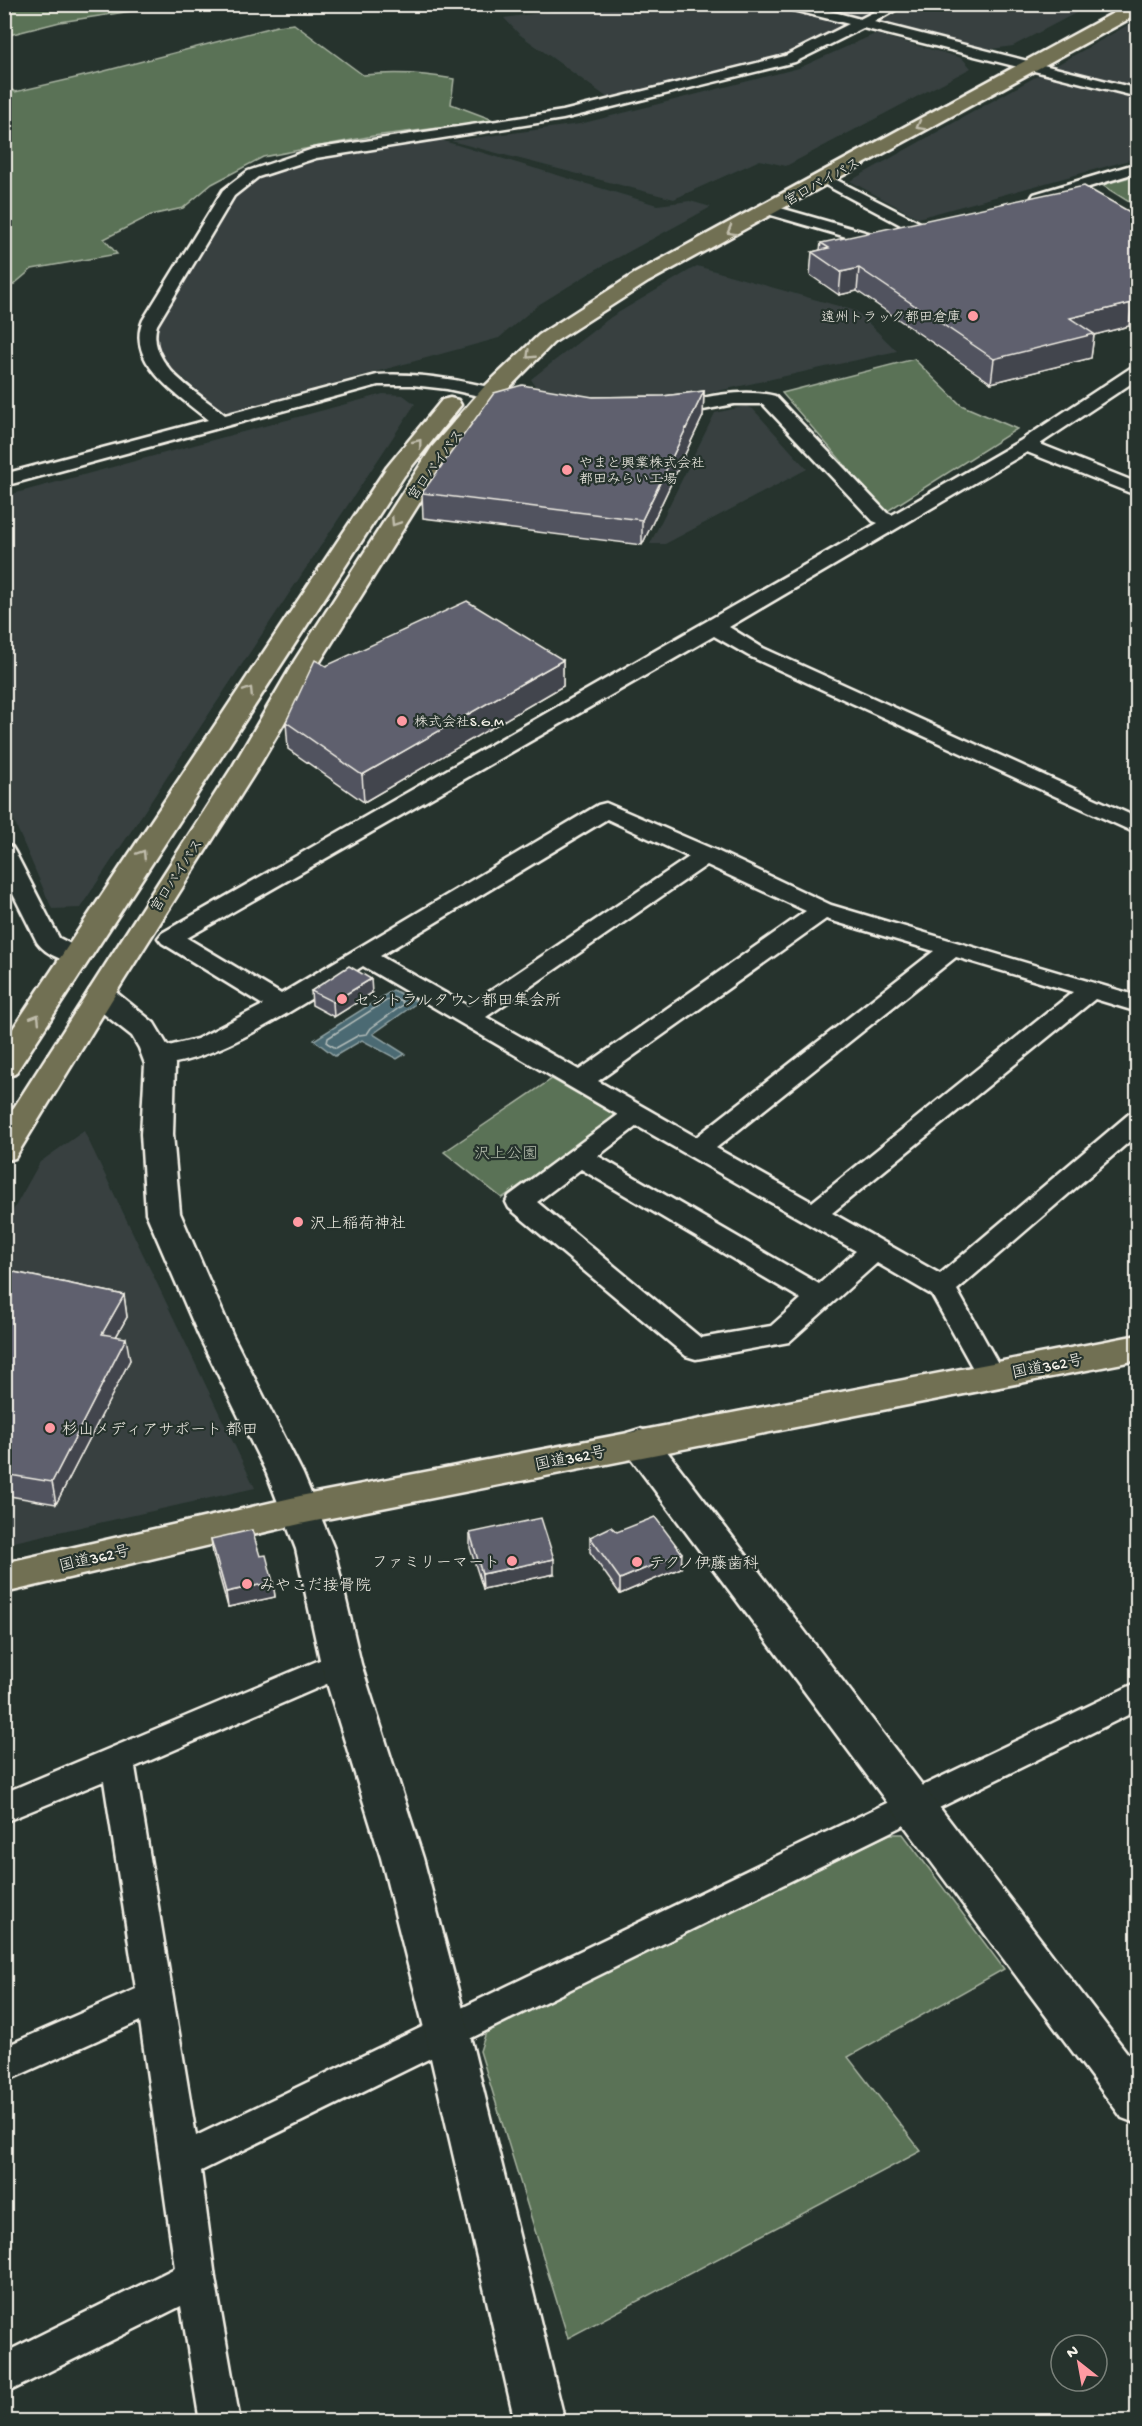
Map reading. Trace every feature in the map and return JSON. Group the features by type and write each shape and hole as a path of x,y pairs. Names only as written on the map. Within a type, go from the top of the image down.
{"highway":[{"name":"宮口バイパス","path":"4,1067 11,1045 75,956 394,472 466,387 530,333 582,294 1111,4"},
{"name":"宮口バイパス","path":"4,1150 109,980 246,766 308,660 443,447 492,392 546,339 650,273 770,210 1137,8"},
{"name":"国道362号","path":"4,1578 300,1510 1137,1347"}],"street":[{"path":"786,4 1137,93"},
{"path":"221,421 162,369 146,342 147,331 151,320 228,193 254,174 313,154 563,115 790,59 900,4"},
{"path":"1095,182 1137,154"},
{"path":"1023,202 1095,182 1137,167"},
{"path":"770,210 874,240 890,239 928,228 825,179"},
{"path":"280,1005 170,938 714,627 1026,445 1137,370"},
{"path":"4,480 377,380 407,379 466,387 534,402"},
{"path":"651,413 696,407 746,396 761,396 769,400 880,517 891,522"},
{"path":"1026,445 1137,490"},
{"path":"714,627 756,652 1137,827"},
{"path":"157,1057 180,1055 222,1040 606,810 823,910 1137,1005"},
{"path":"4,852 49,942 75,956"},
{"path":"468,1018 707,855"},
{"path":"580,1082 823,910"},
{"path":"698,1149 951,949"},
{"path":"363,956 942,1288 991,1376"},
{"path":"814,1214 1090,991"},
{"path":"100,996 143,1030 160,1064 157,1134 163,1214 216,1336 285,1474 315,1549 341,1664 402,1858 447,2032 540,2421"},
{"path":"636,1114 519,1202 696,1348 779,1335 874,1250"},
{"path":"942,1288 1137,1120"},
{"path":"579,1156 821,1298"},
{"path":"640,1443 911,1806 1137,2103"},
{"path":"4,1808 341,1664"},
{"path":"181,2162 1137,1695"},
{"path":"117,1760 220,2421"},
{"path":"4,2066 153,1998"},
{"path":"4,2374 196,2278"}],"shaded area":[{"path":"768,4 841,23 843,26 782,56 608,98 519,34 504,18 552,11 543,5"},
{"path":"803,5 887,5 863,16 852,16"},
{"path":"914,5 1091,5 1013,46 985,50 884,24 881,21"},
{"path":"1137,20 1137,158 918,218 850,181"},
{"path":"875,34 962,58 971,68 786,166 760,160 674,199 451,141 580,124 799,68"},
{"path":"437,139 657,205 690,201 711,207 595,270 538,305 499,338 230,412 220,410 167,364 155,343 157,325 219,225 235,193 249,181 267,171 308,158"},
{"path":"697,266 856,311 897,351 673,401 540,394 531,379 611,317"},
{"path":"383,394 403,395 415,404 80,908 52,909 5,800 5,496"},
{"path":"746,406 753,409 807,469 665,544 650,544 715,413"},
{"path":"84,1131 255,1488 5,1544 5,1225 40,1162"}],"green space":[{"path":"4,5 171,5 60,22 5,36"},
{"path":"294,24 363,75 431,75 454,79 451,104 496,121 373,136 263,157 212,184 183,208 151,215 104,239 117,254 32,269 5,292 5,86 15,92 277,26"},
{"path":"1137,175 1137,207 1102,185"},
{"path":"914,359 961,405 1017,429 886,512 782,393"},
{"name":"沢上公園","path":"552,1079 617,1116 502,1198 444,1152"},
{"path":"890,1834 903,1834 1004,1969 848,2057 921,2151 568,2338 480,2051 487,2029"}],"water":[{"path":"393,990 418,1002 373,1034 405,1054 397,1059 362,1040 335,1056 314,1040"}],"building":[{"path":"1084,186 1137,216 1137,306 1132,303 1070,318 1094,334 994,359 859,268 841,272 812,252 829,248 821,243"},
{"name":"やまと興業株式会社 都田みらい工場","path":"522,385 593,397 663,396 704,391 642,520 422,493 494,393"},
{"name":"株式会社S.G.M","path":"467,601 563,660 362,775 286,722 315,660 326,666"},
{"path":"349,966 371,979 333,1002 311,991"},
{"name":"杉山メディアサポート 都田","path":"4,1270 124,1295 102,1334 126,1338 52,1482 4,1474"},
{"name":"テクノ伊藤歯科","path":"655,1517 682,1553 620,1579 590,1537 611,1527 617,1532"},
{"name":"ファミリーマート","path":"541,1518 554,1559 482,1574 470,1533"},
{"name":"みやこだ接骨院","path":"252,1530 260,1556 266,1555 273,1582 226,1592 211,1539"}],"place":[{"name":"遠州トラック都田倉庫","path":"973,316"},
{"name":"やまと興業株式会社 都田みらい工場","path":"567,470"},
{"name":"株式会社S.G.M","path":"402,721"},
{"name":"セントラルタウン都田集会所","path":"342,999"},
{"name":"沢上稲荷神社","path":"298,1222"},
{"name":"杉山メディアサポート 都田","path":"50,1428"},
{"name":"ファミリーマート","path":"512,1561"},
{"name":"テクノ伊藤歯科","path":"637,1562"},
{"name":"みやこだ接骨院","path":"247,1584"}]}
